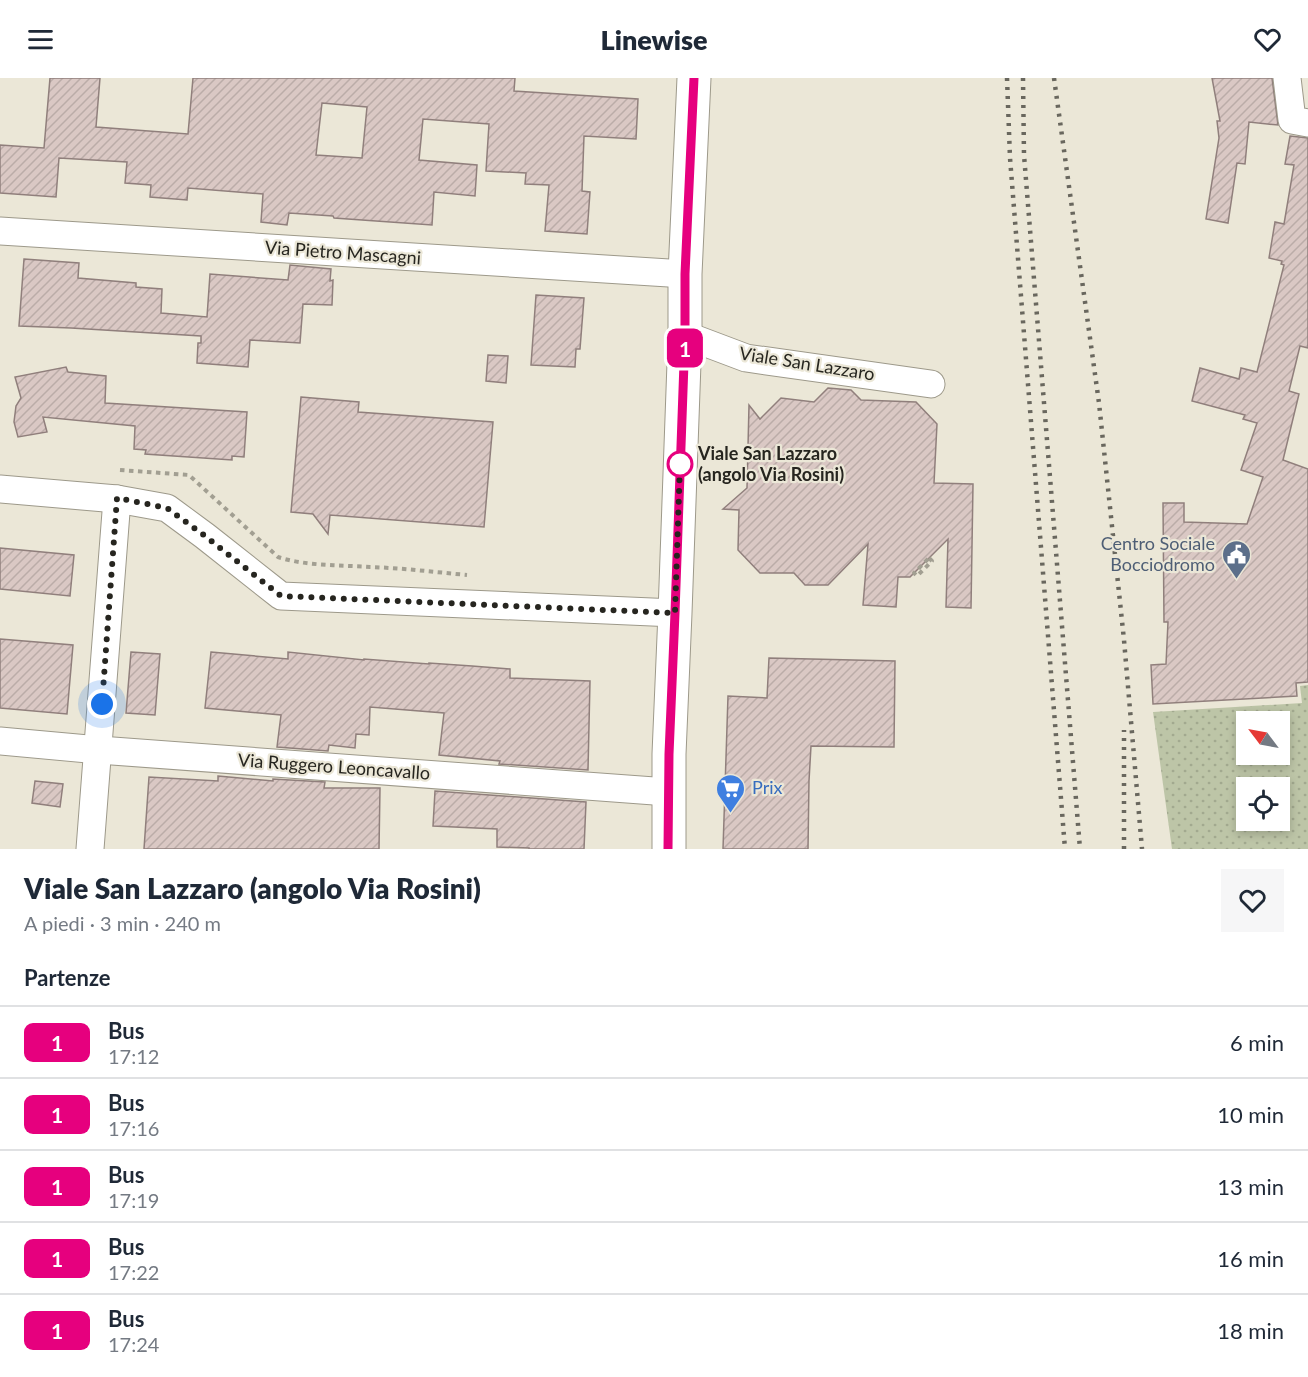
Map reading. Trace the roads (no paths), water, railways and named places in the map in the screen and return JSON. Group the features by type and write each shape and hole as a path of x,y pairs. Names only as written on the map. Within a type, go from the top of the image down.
{"main road":[{"path":"669,849 669,754 694,78"}],"street":[{"path":"1287,78 1292,120 1308,123"},
{"name":"Via Pietro Mascagni","path":"0,231 685,274"},
{"name":"Viale San Lazzaro","path":"685,335 746,358 931,384"},
{"path":"0,489 117,498 167,508 281,596 675,613"},
{"path":"90,849 117,498"},
{"name":"Via Ruggero Leoncavallo","path":"0,741 668,792"}],"railway":[{"path":"1007,78 1010,158 1065,849"},
{"path":"1023,78 1024,155 1080,849"},
{"path":"1054,78 1099,403 1124,640 1142,849"},
{"path":"1124,730 1124,849"}],"place":[{"name":"Viale San Lazzaro (angolo Via Rosini)","path":"680,464"},
{"name":"Centro Sociale Bocciodromo","path":"1236,580"},
{"name":"Prix","path":"731,814"}]}
